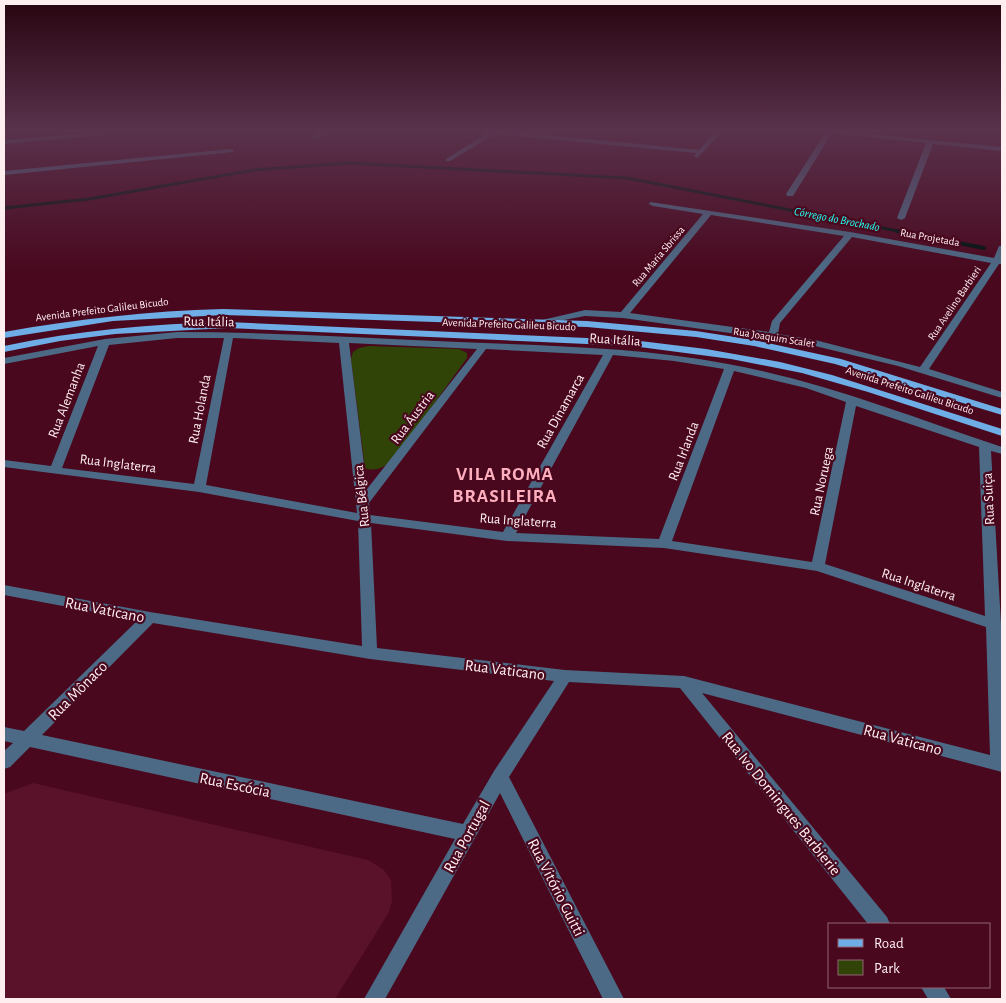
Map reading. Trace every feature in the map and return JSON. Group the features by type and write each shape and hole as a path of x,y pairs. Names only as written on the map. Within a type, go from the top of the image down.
{"main road":[{"name":"Avenida Prefeito Galileu Bicudo","path":"4,336 87,321 179,312 541,323 653,329 754,343 846,363 1002,412"},
{"name":"Avenida Prefeito Galileu Bicudo","path":"4,349 56,338 109,330 166,326 228,325 632,343 724,355 808,372 862,386 1002,433"}],"street":[{"path":"790,194 801,177"},
{"path":"901,218 917,177"},
{"name":"Rua Projetada","path":"652,204 850,234 1000,261"},
{"name":"Rua Maria Sbrissa","path":"623,315 709,212"},
{"path":"773,336 775,323 850,234"},
{"name":"Rua Avelino Barbieri","path":"923,370 1000,261 1002,248"},
{"name":"Rua Joaquim Scalet","path":"541,323 579,314 623,315 773,336 815,343 923,370 1002,395"},
{"name":"Rua Itália","path":"4,361 105,342 177,335 229,335 610,352 674,358 730,368 809,386 1002,450"},
{"name":"Rua Holanda","path":"199,488 229,335"},
{"name":"Rua Bélgica","path":"344,340 364,518 370,653"},
{"name":"Rua Alemanha","path":"55,470 105,342"},
{"name":"Rua Áustria","path":"362,503 399,458 484,346"},
{"name":"Rua Dinamarca","path":"507,537 610,352"},
{"name":"Rua Irlanda","path":"664,544 730,368"},
{"name":"Rua Noruega","path":"818,568 852,400"},
{"name":"Rua Suiça","path":"985,444 1000,764"},
{"name":"Rua Inglaterra","path":"4,464 199,488 364,518 507,537 664,544 818,568 994,624"},
{"name":"Rua Vaticano","path":"4,590 150,617 370,653 565,676 684,682 1000,764"},
{"name":"Rua Mônaco","path":"4,762 150,617"},
{"name":"Rua Portugal","path":"374,999 500,776 565,676"},
{"name":"Rua Ivo Domingues Barbierie","path":"684,682 879,923"},
{"name":"Rua Escócia","path":"4,734 467,833"},
{"name":"Rua Vitório Guitti","path":"500,776 614,999"},
{"path":"932,988 941,999"}],"shaded area":[{"path":"33,783 368,860 384,870 391,880 392,901 388,914 335,999 4,999 4,794"}],"green space":[{"path":"369,346 459,349 467,353 467,358 396,456 378,469 365,468 351,359 353,352 359,348"}],"waterway":[{"name":"Córrego do Brochado","path":"4,208 89,199 215,177"},
{"name":"Córrego do Brochado","path":"605,177 627,178 903,232"},
{"name":"Córrego do Brochado","path":"897,231 984,248"}],"district":[{"name":"VILA ROMA BRASILEIRA","path":"505,484"}]}
